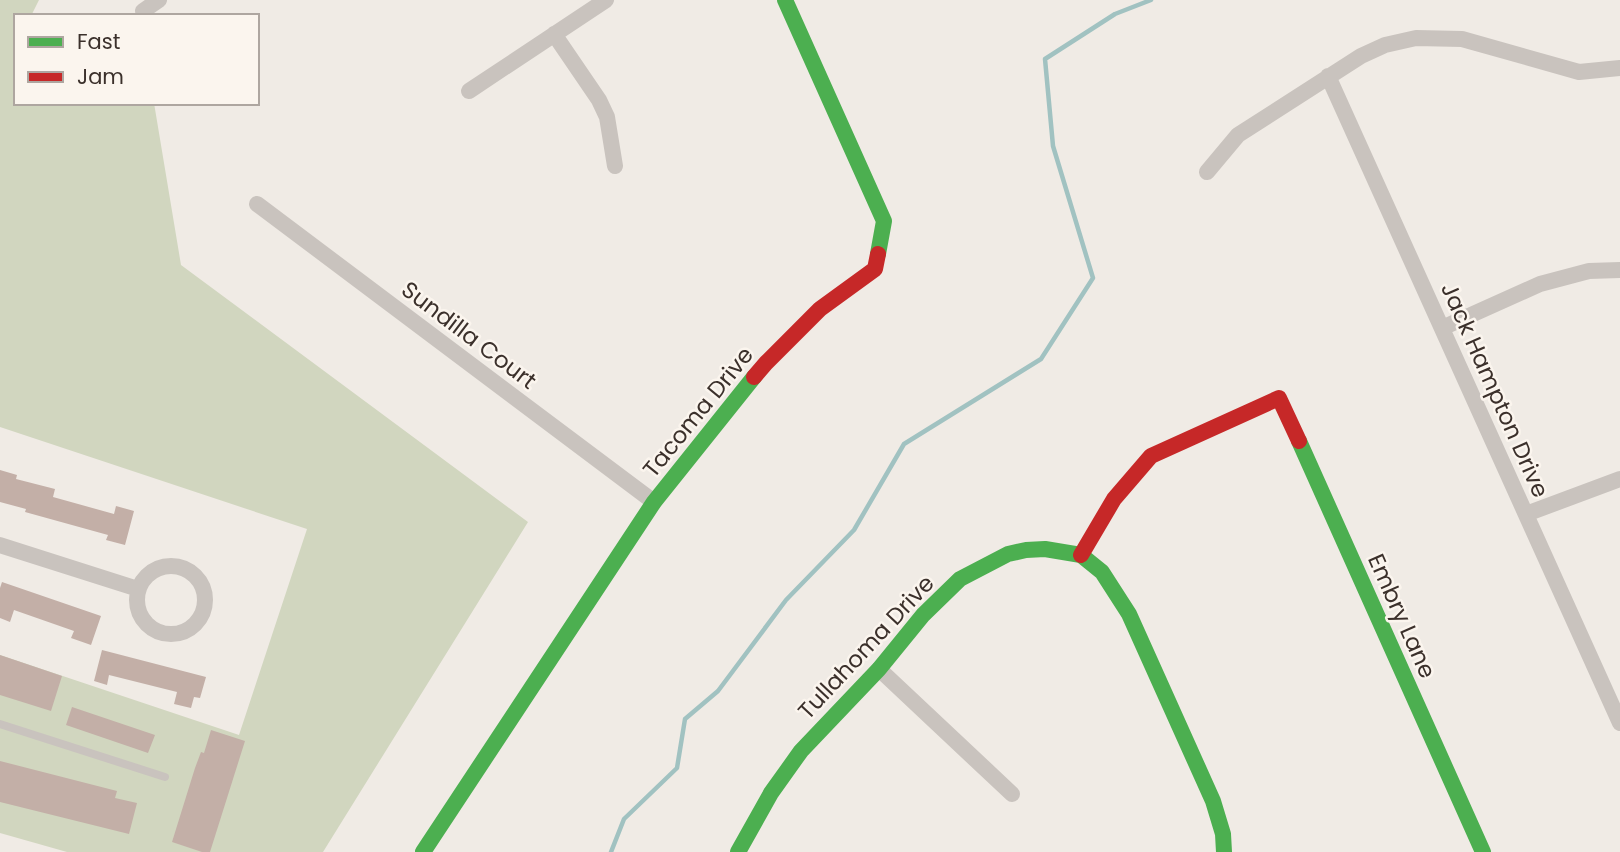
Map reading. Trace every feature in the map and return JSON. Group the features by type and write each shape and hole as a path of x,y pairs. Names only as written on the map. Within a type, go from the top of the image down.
{"street":[{"path":"143,11 159,0"},
{"path":"469,91 606,0"},
{"name":"Tacoma Drive","path":"423,852 654,502 766,363 820,309 875,269 884,221 785,0"},
{"path":"554,34 599,100 607,117 615,166"},
{"path":"1207,172 1238,135 1361,55 1385,45 1416,38 1462,39 1578,72 1620,68"},
{"name":"Jack Hampton Drive","path":"1328,76 1620,723"},
{"name":"Sundilla Court","path":"257,204 654,502"},
{"path":"1442,328 1540,284 1589,271 1620,270"},
{"name":"Embry Lane","path":"1082,555 1114,499 1151,456 1279,398 1483,852"},
{"path":"1526,514 1620,479"},
{"path":"0,545 138,589"},
{"name":"Tullahoma Drive","path":"738,852 771,793 801,751 879,669 923,615 960,579 1007,554 1026,550 1045,549 1082,555"},
{"path":"1082,555 1102,572 1129,614 1213,801 1223,834 1224,852"},
{"path":"161,566 183,567 200,580 206,601 204,612 189,630 178,634 154,630 139,612 136,601 138,589 151,571 161,566"},
{"path":"879,669 1012,794"}],"lane":[{"path":"0,724 164,777"}],"green space":[{"path":"0,0 39,0 32,14 14,14 14,105 154,105 181,265 528,522 323,852 67,852 0,833 0,655 239,735 307,529 0,427"}],"building":[{"path":"0,470 17,475 16,479 55,489 53,497 114,514 116,506 134,511 125,545 106,540 108,535 25,512 26,509 0,502"},
{"path":"2,582 101,616 91,645 71,638 74,631 14,610 10,622 0,618"},
{"path":"102,650 206,677 200,698 194,697 191,708 174,704 177,692 109,675 107,685 94,681"},
{"path":"0,655 62,676 51,711 0,695"},
{"path":"72,707 155,735 148,753 66,725"},
{"path":"211,730 245,741 210,852 202,852 172,842 195,768 201,752 204,753"},
{"path":"0,761 117,791 115,798 137,803 129,834 0,802"}],"waterway":[{"path":"611,852 624,819 677,768 685,719 718,691 786,600 854,530 904,444 1041,359 1093,278 1053,146 1045,59 1115,14 1151,0"}],"traffic: fast":[{"path":"785,0 884,221 878,254"},
{"path":"423,852 654,502 754,377"},
{"path":"1299,441 1483,852"},
{"path":"738,852 771,793 801,751 879,669 923,615 960,579 1008,554 1045,549 1081,555 1102,572 1129,614 1213,801 1223,834 1224,852"}],"traffic: jam":[{"path":"754,377 820,309 875,269 878,254"},
{"path":"1081,555 1114,499 1151,456 1279,398 1299,441"}]}
